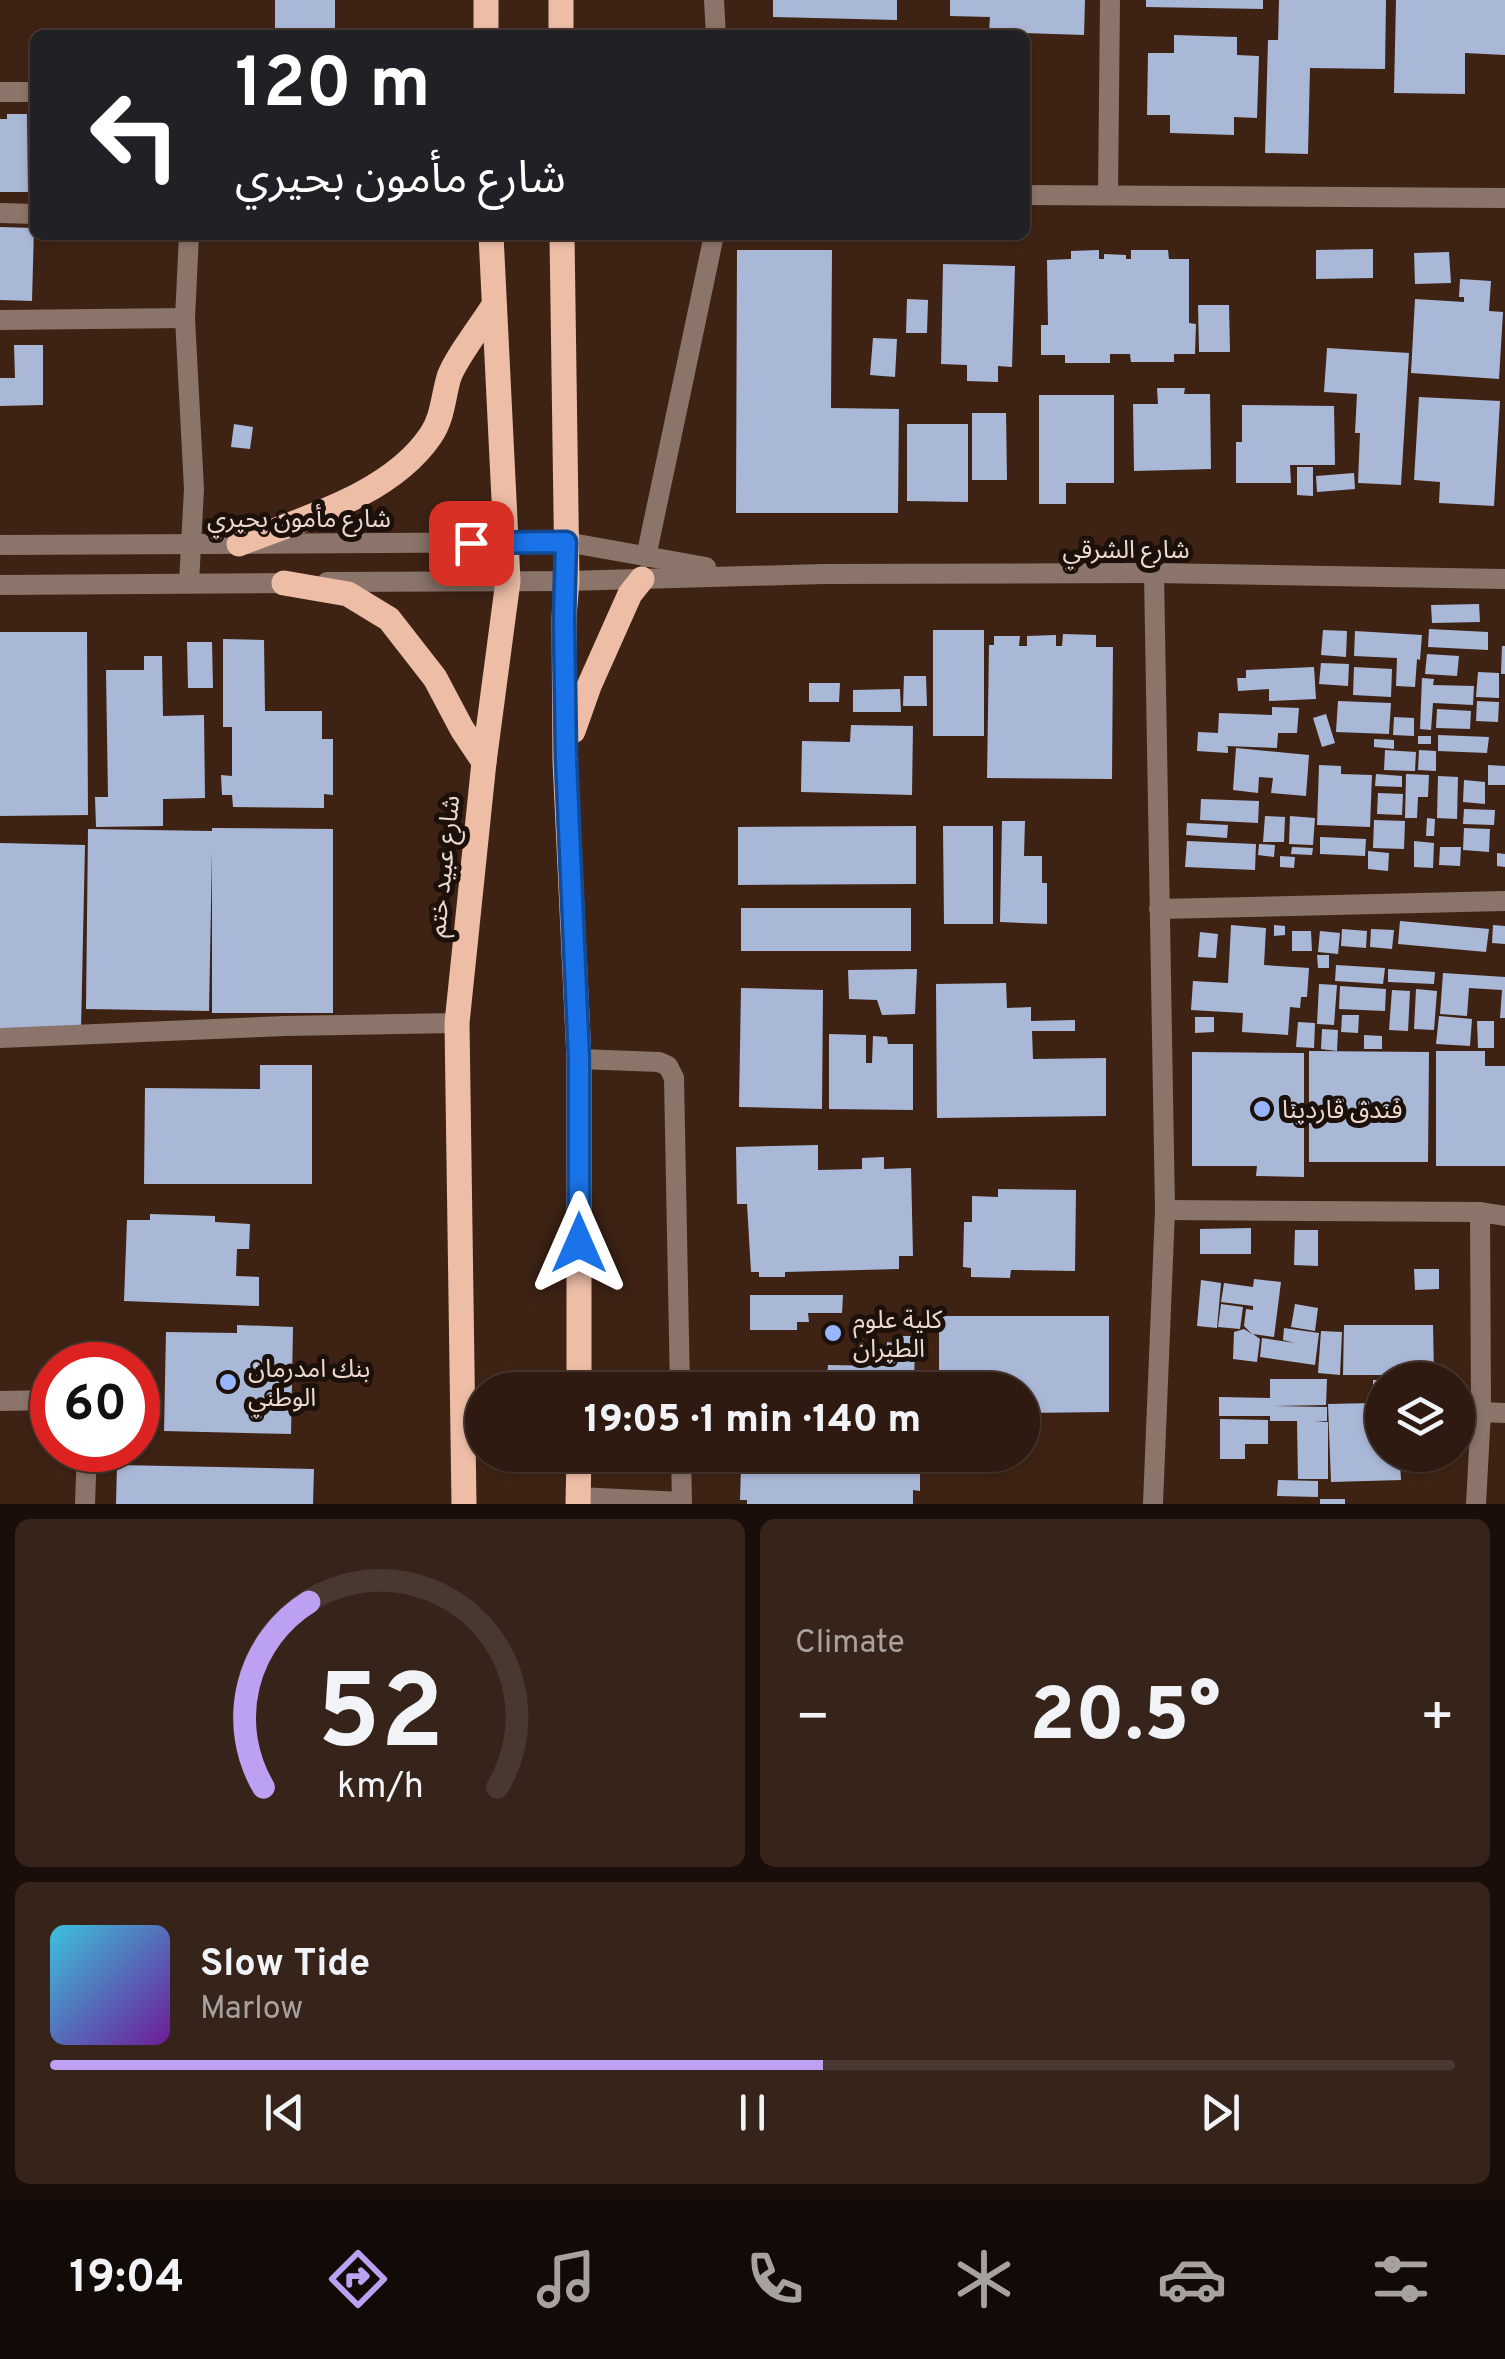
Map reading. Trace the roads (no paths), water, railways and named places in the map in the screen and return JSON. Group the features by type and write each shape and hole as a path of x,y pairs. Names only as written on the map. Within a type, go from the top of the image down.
{"main road":[{"path":"486,0 486,30"},
{"path":"561,0 561,30"},
{"name":"شارع عبيد ختم","path":"464,1504 457,1023 484,762 508,581 491,240"},
{"path":"562,240 566,760 579,1059 579,1372"},
{"path":"238,544 350,500 410,460 431,436 443,411 450,374 494,305"},
{"path":"566,760 584,699 644,568"},
{"path":"284,583 348,594 389,620 435,678 484,762"},
{"path":"578,1472 578,1500"}],"street":[{"path":"714,0 716,30"},
{"path":"1108,194 1110,0"},
{"path":"0,92 30,92"},
{"path":"1030,195 1505,198"},
{"path":"0,214 30,214"},
{"path":"189,240 186,318 194,489 189,583"},
{"path":"644,568 713,240"},
{"path":"0,320 186,318"},
{"name":"شارع مأمون بحيري","path":"0,545 566,542 644,568"},
{"name":"شارع مأمون بحيري","path":"0,585 566,581 644,568 747,574"},
{"name":"شارع الشرقي","path":"747,574 1505,579"},
{"path":"1153,1504 1165,1210 1154,574"},
{"path":"1159,908 1505,901"},
{"path":"0,1038 457,1023"},
{"path":"579,1059 659,1062 668,1066 674,1078 680,1372"},
{"path":"1165,1210 1480,1212 1505,1216"},
{"path":"1476,1504 1481,1412 1480,1212"},
{"path":"0,1401 30,1400"},
{"path":"1481,1412 1505,1413"},
{"path":"85,1504 86,1472"},
{"path":"578,1500 682,1503 681,1472"}],"place":[{"name":"فندق قاردينا","path":"1262,1109"},
{"name":"كلية علوم الطيران","path":"833,1333"},
{"name":"بنك امدرمان الوطني","path":"228,1382"}]}
